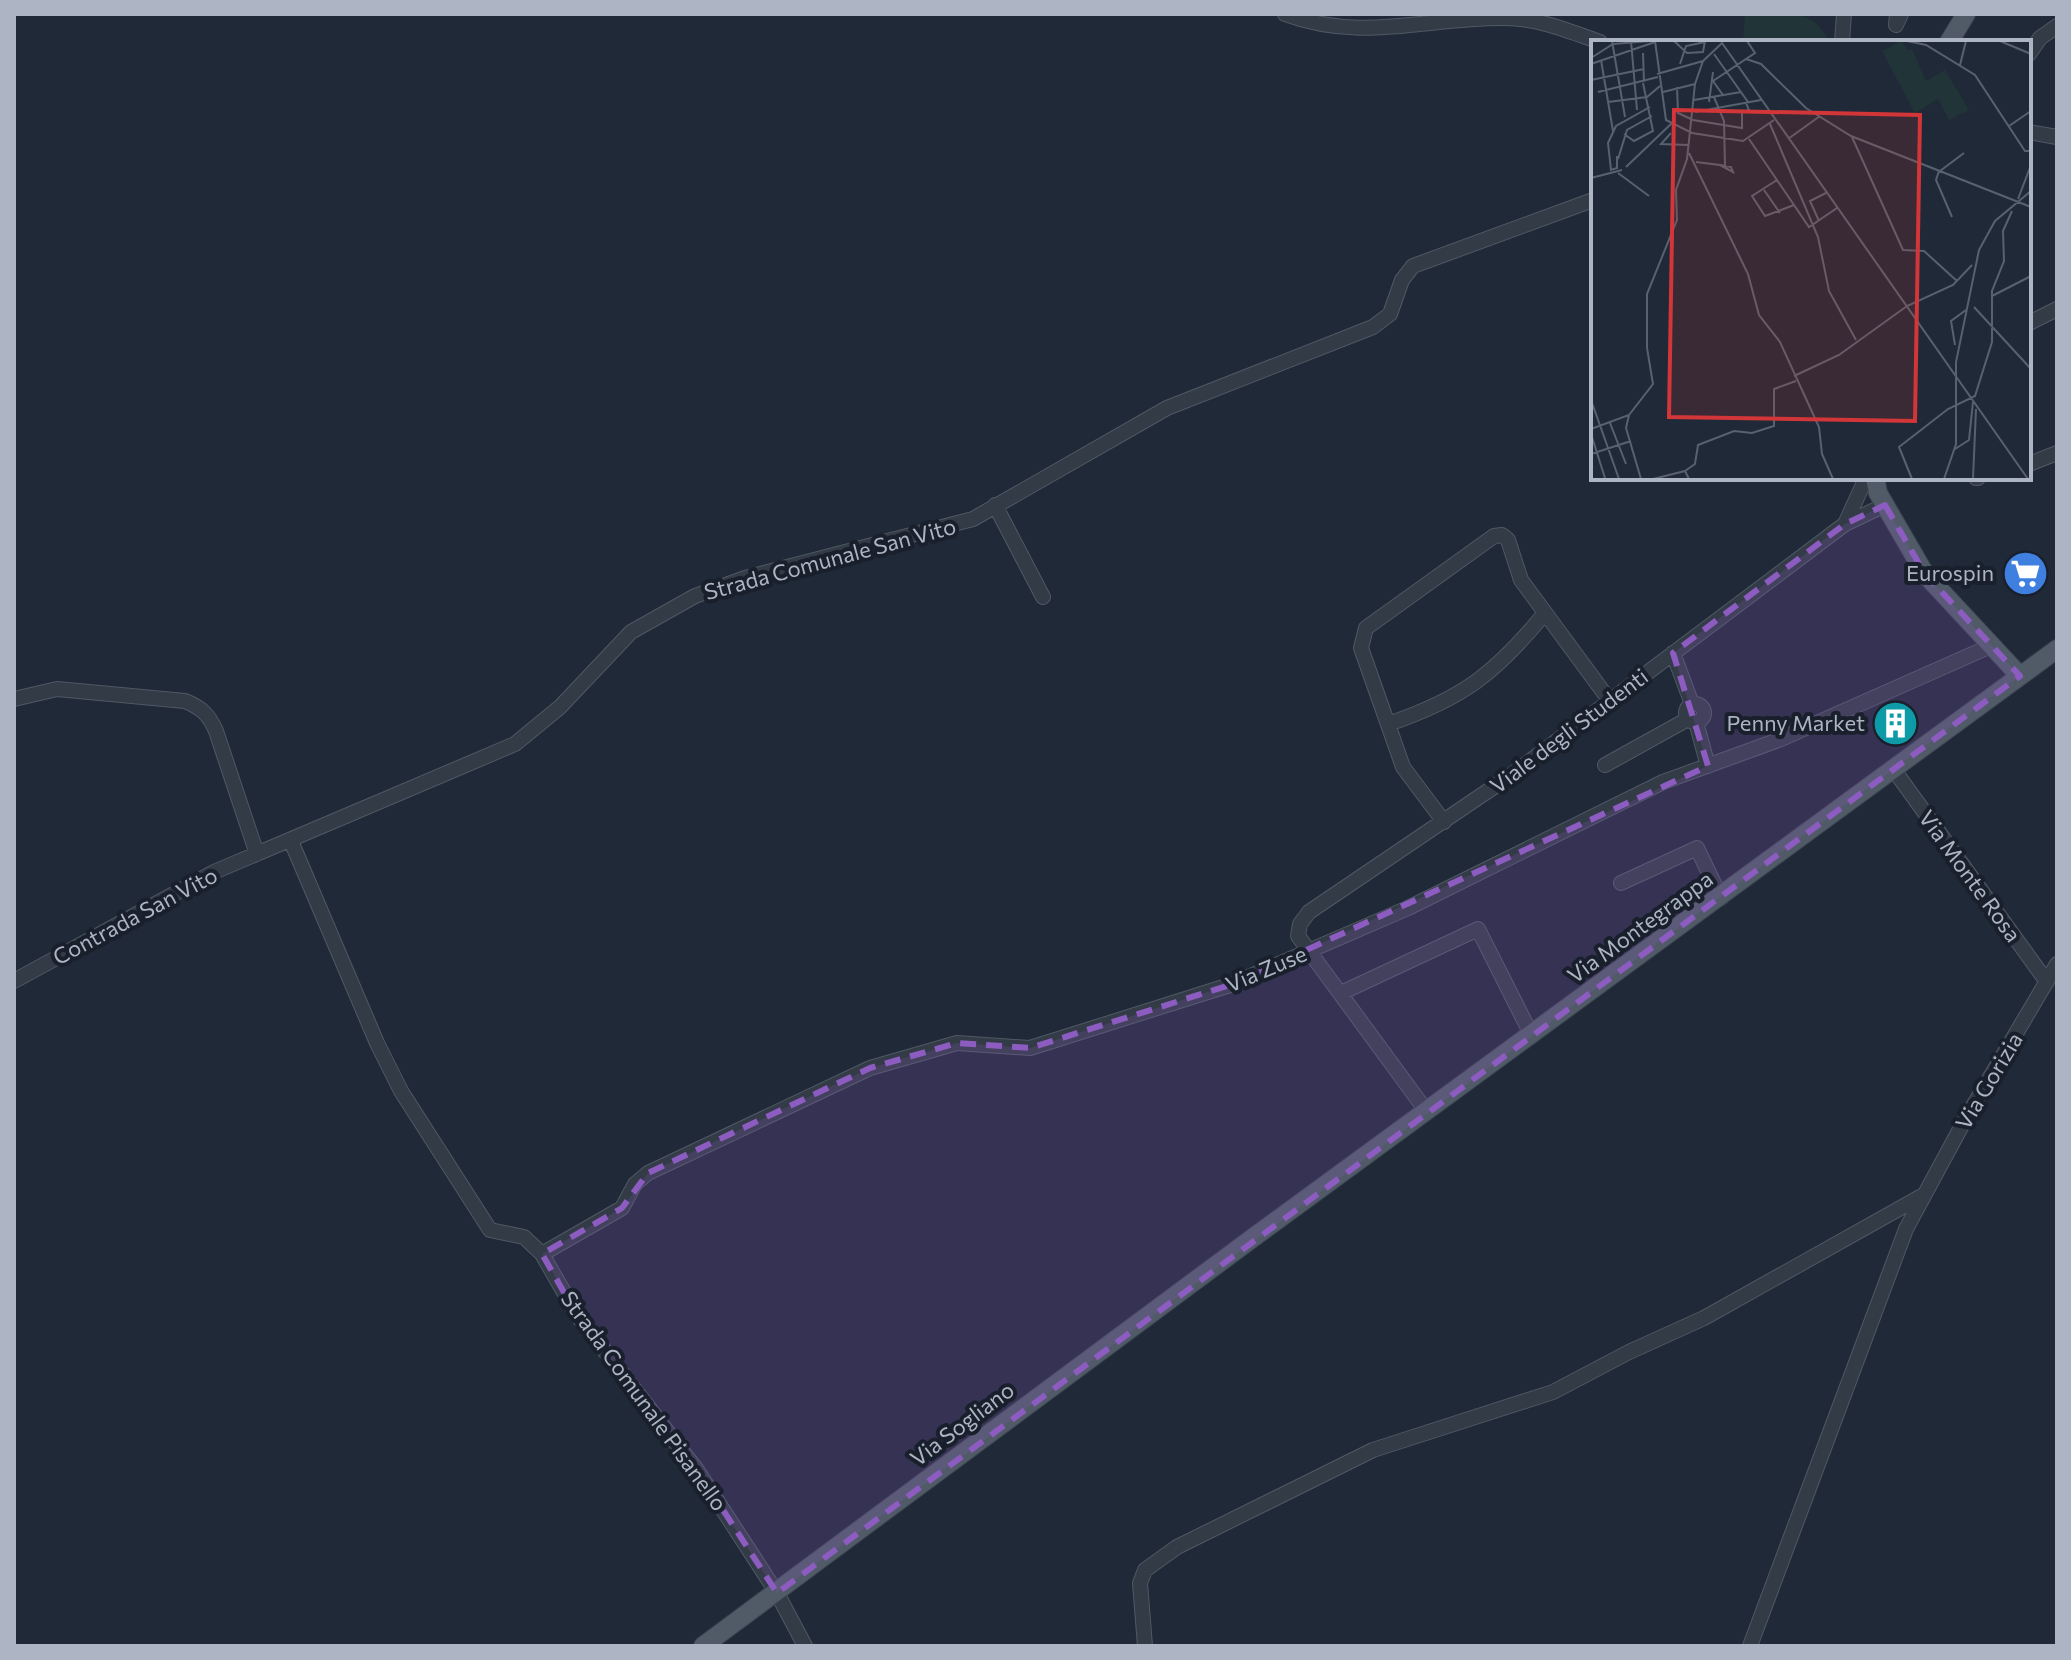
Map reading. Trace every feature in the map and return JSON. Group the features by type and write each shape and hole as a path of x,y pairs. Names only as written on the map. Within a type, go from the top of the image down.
{"main road":[{"path":"1950,40 1966,14"},
{"path":"1876,480 1885,505 1925,574 2020,676"},
{"name":"Via Montegrappa","path":"1250,1240 2057,649"},
{"name":"Via Sogliano","path":"703,1646 1250,1240"}],"street":[{"path":"1285,14 1333,28 1368,30 1515,18 1553,25 1594,40"},
{"path":"1842,40 1844,14"},
{"path":"2031,51 2040,38 2057,26"},
{"path":"2031,132 2057,137"},
{"name":"Strada Comunale San Vito","path":"257,854 515,744 560,707 631,632 695,596 745,578 956,525 1167,408 1373,327 1390,314 1406,273 1431,256 1591,201"},
{"path":"2031,322 2057,309"},
{"path":"2031,461 2057,453"},
{"path":"1845,524 1865,480"},
{"path":"995,505 1043,597"},
{"name":"Viale degli Studenti","path":"1309,951 1298,936 1300,924 1309,912 1444,822 1845,524 1885,505"},
{"path":"1444,822 1403,767 1361,648 1366,628 1494,536 1502,535 1508,540 1521,580 1610,701"},
{"path":"1388,724 1439,707 1506,660 1545,613"},
{"name":"Via Zuse","path":"542,1254 622,1208 635,1184 648,1173 870,1068 957,1043 1030,1048 1230,985 1420,902 1593,814 1853,709 1993,645"},
{"path":"1673,653 1708,766"},
{"path":"14,699 57,689 185,701 199,707 209,715 216,731 257,854"},
{"path":"1605,765 1692,715"},
{"name":"Via Monte Rosa","path":"1894,770 2047,982"},
{"name":"Strada Comunale Pisanello","path":"291,841 377,1043 418,1118 490,1230 524,1237 542,1254 577,1315 697,1470 777,1593 805,1646"},
{"path":"1621,883 1697,848 1721,898"},
{"name":"Contrada San Vito","path":"14,981 182,888 257,854"},
{"path":"1341,993 1478,929 1532,1036"},
{"path":"1309,951 1427,1112"},
{"name":"Via Gorizia","path":"1750,1646 1878,1300 1920,1197 2057,964"},
{"path":"1145,1646 1140,1583 1145,1570 1177,1547 1373,1450 1553,1392 1629,1352 1704,1318 1920,1197"}],"highlighted area":[{"path":"1885,505 1925,574 2020,676 777,1593 697,1470 577,1315 542,1254 622,1208 648,1173 870,1068 957,1043 1030,1048 1230,985 1708,766 1673,653 1845,524"}],"green space":[{"path":"1783,13 1814,22 1828,40 1743,40 1745,14"}],"place":[{"name":"Eurospin","path":"2025,573"},
{"name":"Penny Market","path":"1896,723"}]}
